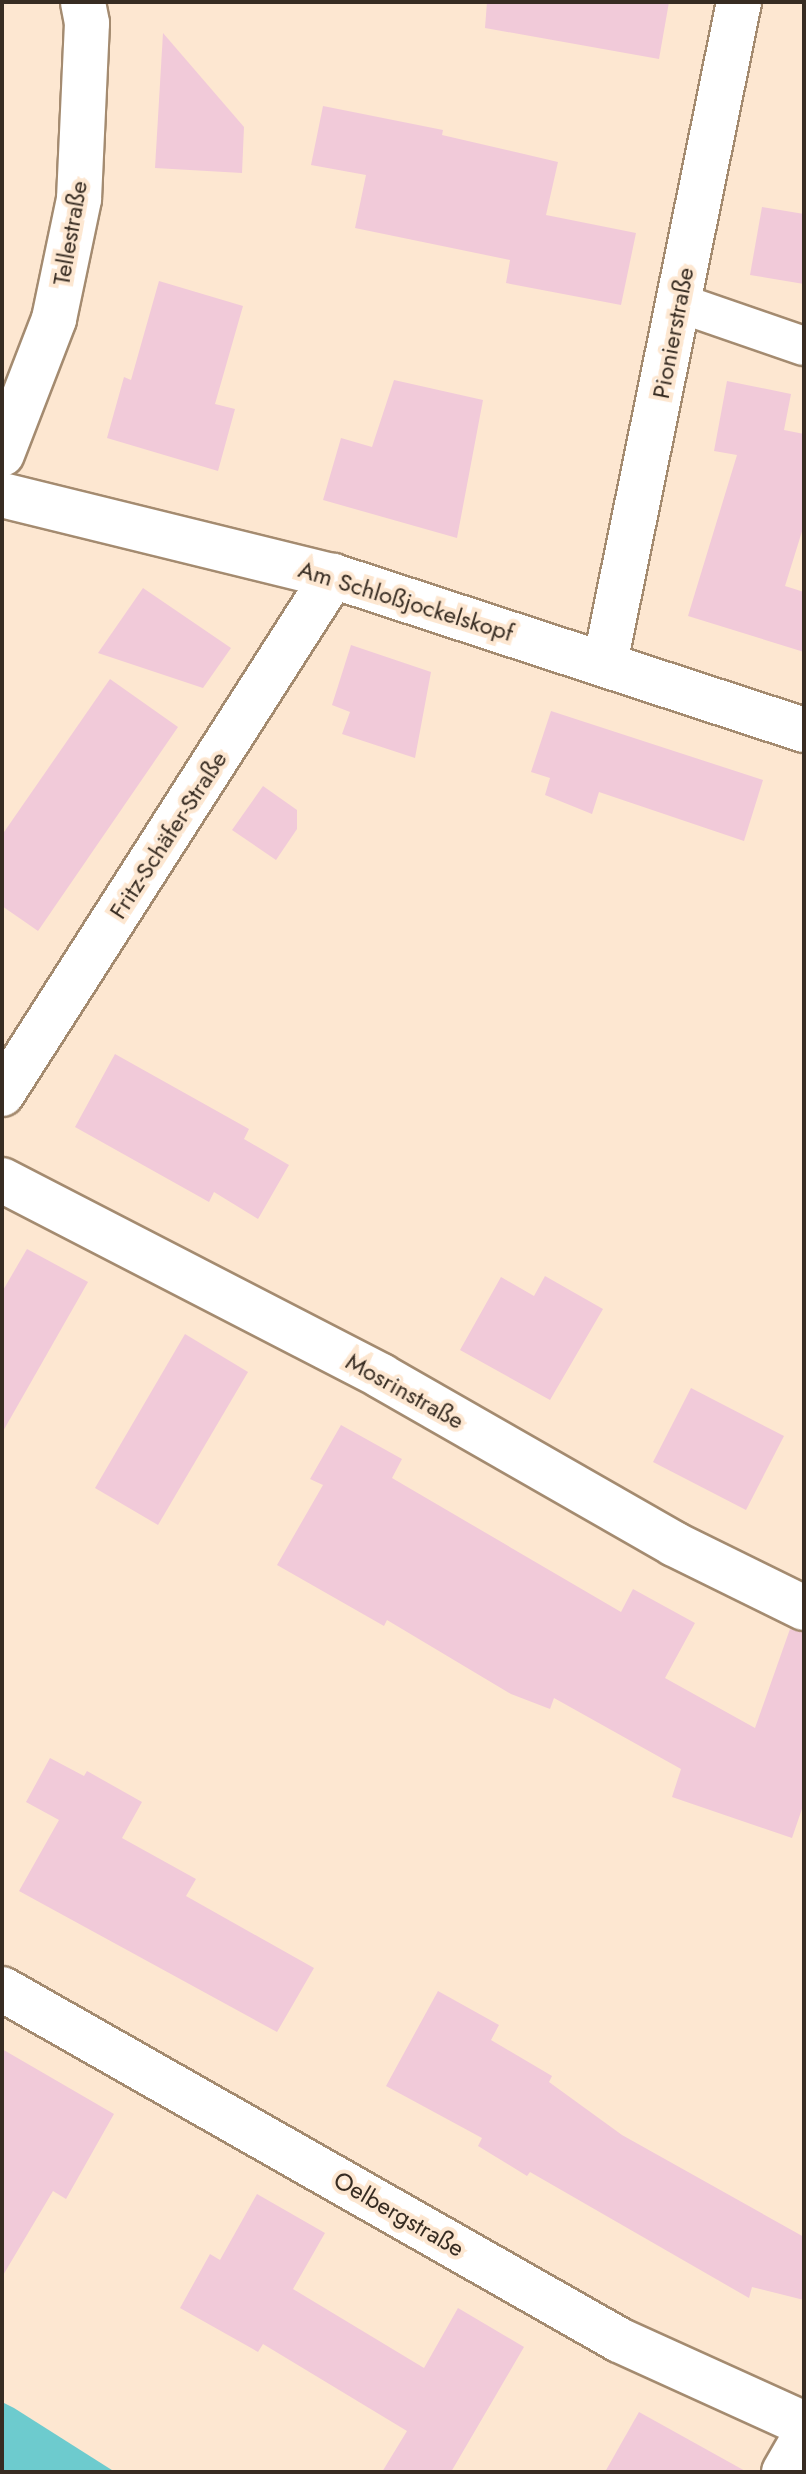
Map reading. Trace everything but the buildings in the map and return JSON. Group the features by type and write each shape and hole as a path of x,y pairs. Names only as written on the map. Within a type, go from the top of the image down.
{"street":[{"name":"Tellestraße","path":"2,454 54,319 79,199 87,23 83,2"},
{"name":"Pionierstraße","path":"605,663 739,2"},
{"name":"Am Schloßjockelskopf","path":"2,495 333,576 804,730"},
{"name":"Fritz-Schäfer-Straße","path":"2,1094 333,576"},
{"name":"Mosrinstraße","path":"2,1180 381,1376 674,1544 804,1608"},
{"name":"Oelbergstraße","path":"2,1989 619,2340 804,2424"},
{"path":"784,2472 804,2438"}],"lane":[{"path":"679,303 804,346"}],"water":[{"path":"2,2402 14,2408 115,2472 2,2472"}]}
